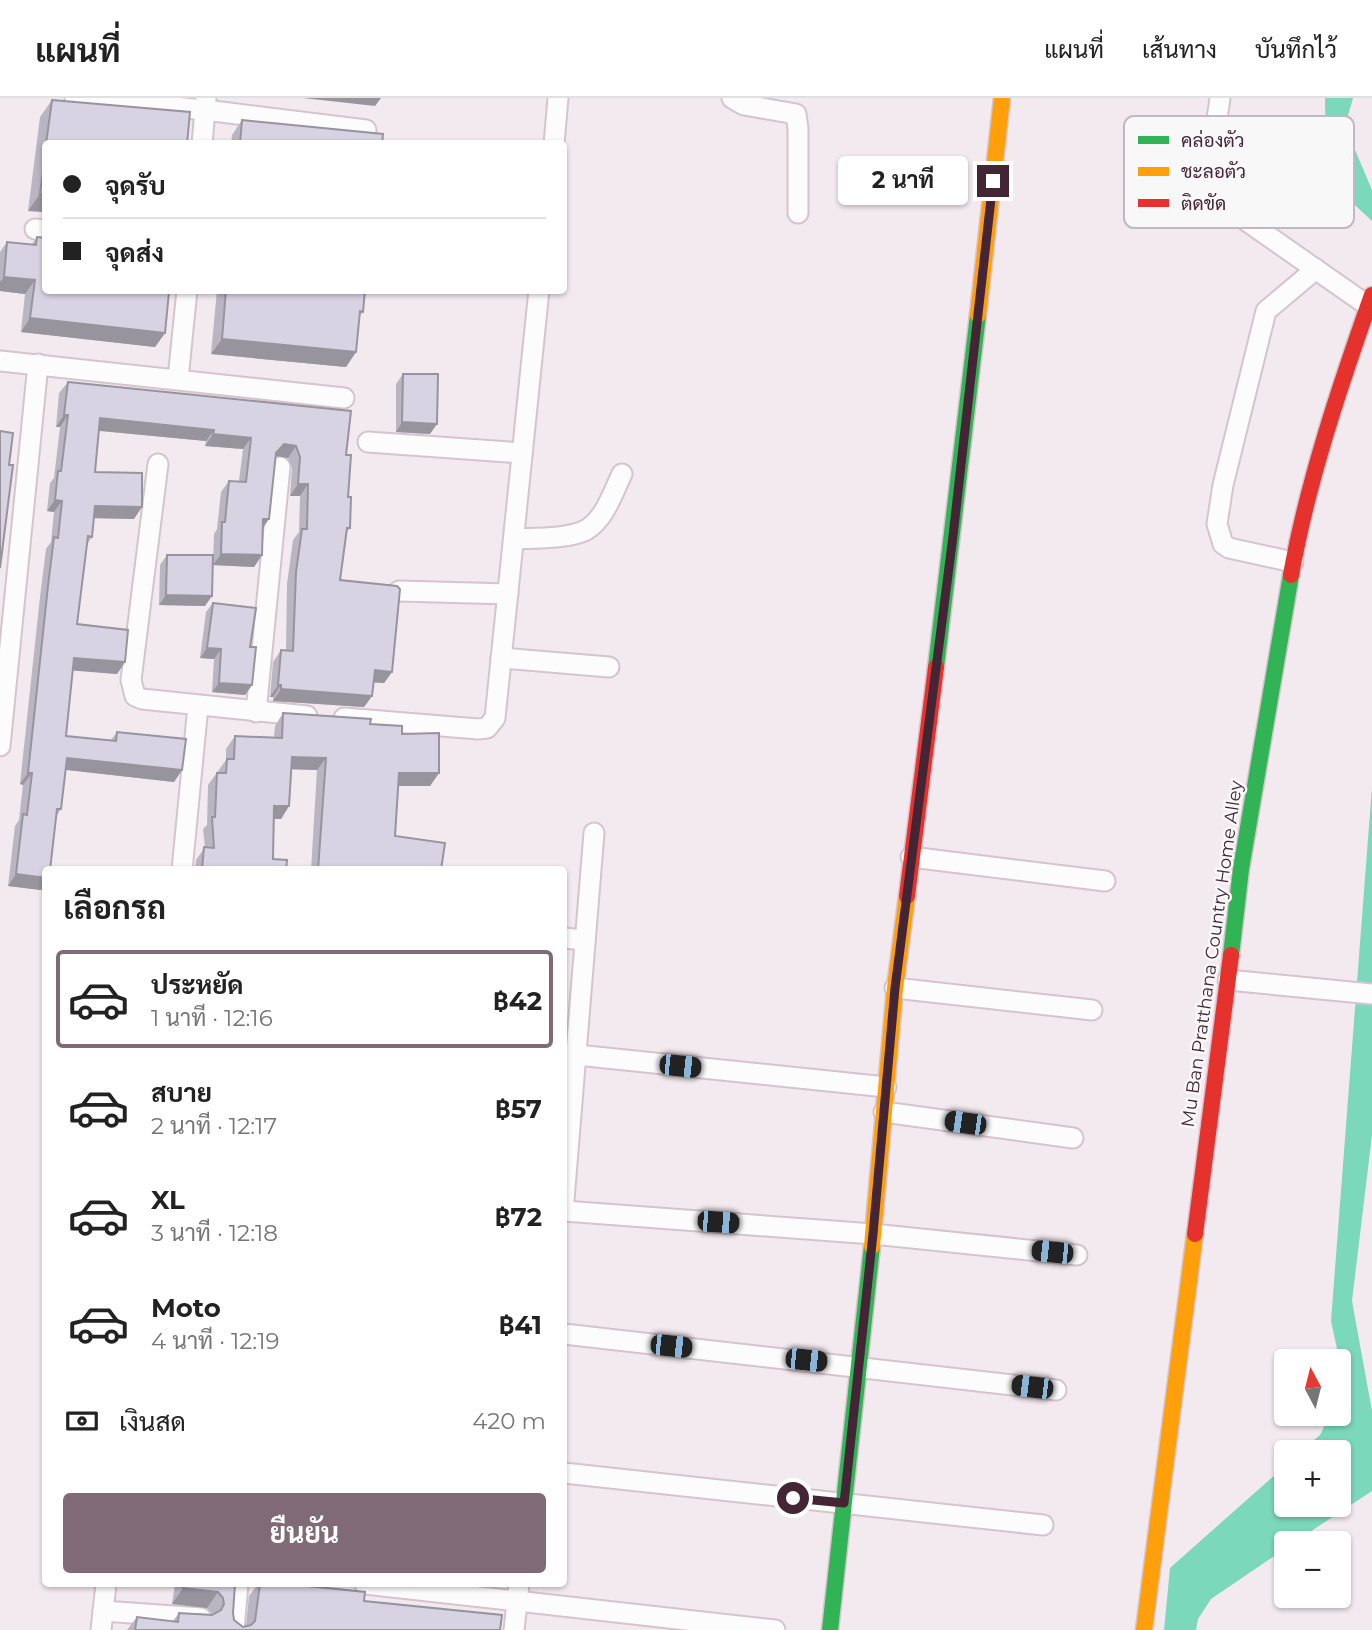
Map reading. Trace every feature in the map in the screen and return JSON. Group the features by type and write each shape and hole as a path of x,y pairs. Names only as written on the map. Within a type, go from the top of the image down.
{"street":[{"path":"75,98 206,104 366,130"},
{"path":"554,140 558,98"},
{"path":"732,98 744,105 796,114 799,129 798,213"},
{"path":"830,1630 873,1234 895,988 953,536 1002,98"},
{"path":"1218,116 1220,98"},
{"path":"202,140 206,104"},
{"path":"1256,228 1369,300"},
{"path":"1293,562 1229,548 1223,544 1216,524 1266,311 1317,269"},
{"path":"178,379 187,294"},
{"path":"158,464 131,680 135,696 256,712 487,728 495,718 539,294"},
{"name":"Mu Ban Pratthana Country Home Alley","path":"1144,1630 1241,869 1293,562 1317,466 1369,300"},
{"path":"0,361 344,397"},
{"path":"0,746 38,364"},
{"path":"368,442 522,453"},
{"path":"256,712 280,467"},
{"path":"514,539 586,530 606,507 622,474"},
{"path":"399,591 508,594"},
{"path":"501,658 609,667"},
{"path":"182,866 198,706"},
{"path":"567,1143 571,1068 594,833"},
{"path":"911,857 1105,881"},
{"path":"567,938 585,940"},
{"path":"1228,980 1372,994"},
{"path":"895,988 1092,1010"},
{"path":"571,1068 886,1087"},
{"path":"884,1112 1073,1138"},
{"path":"567,1211 873,1234 1077,1255"},
{"path":"567,1334 1056,1390"},
{"path":"567,1473 1043,1525"},
{"path":"106,1587 102,1620 201,1618"},
{"path":"234,1630 238,1587"},
{"path":"422,1587 518,1592 775,1630"},
{"path":"514,1630 518,1592"}],"shaded area":[{"path":"1325,98 1353,98 1348,116 1326,116"},
{"path":"1354,147 1372,190 1372,221 1354,204"},
{"path":"1372,787 1372,1135 1352,1301 1372,1411 1372,1491 1351,1505 1351,1440 1314,1440 1324,1426 1351,1426 1351,1349 1337,1349 1331,1321"},
{"path":"1274,1476 1274,1517 1332,1517 1311,1531 1274,1531 1274,1556 1211,1599 1198,1619 1196,1630 1164,1630 1170,1568"}],"building":[{"path":"52,100 190,112 187,140 47,140"},
{"path":"242,120 383,134 382,140 240,140"},
{"path":"37,237 42,238 42,294 169,294 165,333 30,318 35,280 4,277 7,242 36,245"},
{"path":"226,294 365,294 356,352 222,339"},
{"path":"403,374 438,374 437,424 402,422"},
{"path":"68,382 351,411 346,455 351,455 348,497 351,497 350,528 347,528 340,580 397,586 400,589 392,672 375,670 372,696 281,689 281,685 278,685 281,650 293,651 296,572 302,529 307,529 308,484 298,484 300,457 296,446 284,444 276,453 269,519 263,519 262,555 221,554 222,522 225,522 229,481 246,482 251,438 213,434 214,430 100,418 95,472 142,473 142,507 95,506 92,537 88,536 77,624 128,630 125,662 74,658 66,736 116,741 117,732 186,739 182,770 67,758 61,809 57,809 50,866 42,866 42,877 16,874 23,814 27,815 32,773 28,773 48,586 62,501 55,500 68,415 64,415"},
{"path":"0,431 13,433 9,465 13,465 0,568"},
{"path":"167,555 213,555 212,596 166,595"},
{"path":"213,603 256,608 250,647 256,647 252,685 219,683 221,649 207,648"},
{"path":"283,713 371,719 370,724 402,726 402,734 439,733 439,773 399,773 395,836 445,843 442,866 318,866 326,758 292,757 289,806 274,806 273,859 287,860 286,866 202,866 204,847 214,848 212,817 215,817 217,773 226,773 227,759 234,759 235,736 282,738"},
{"path":"235,1587 234,1620 243,1627 255,1621 260,1587 317,1587 365,1592 364,1601 502,1615 500,1630 135,1630 137,1617 178,1622 179,1613 212,1615 221,1610 224,1604 218,1592 183,1588"}],"traffic: fast":[{"path":"936,667 978,315"},
{"path":"1231,955 1241,869 1291,575"},
{"path":"830,1630 872,1246"}],"traffic: slow":[{"path":"978,315 1002,98"},
{"path":"872,1246 895,988 907,896"},
{"path":"1144,1630 1195,1234"}],"traffic: jam":[{"path":"1291,575 1316,469 1372,295"},
{"path":"907,896 936,667"},
{"path":"1195,1234 1231,955"}],"route":[{"path":"793,1498 844,1503 873,1234 895,988 953,536 993,181"}]}
